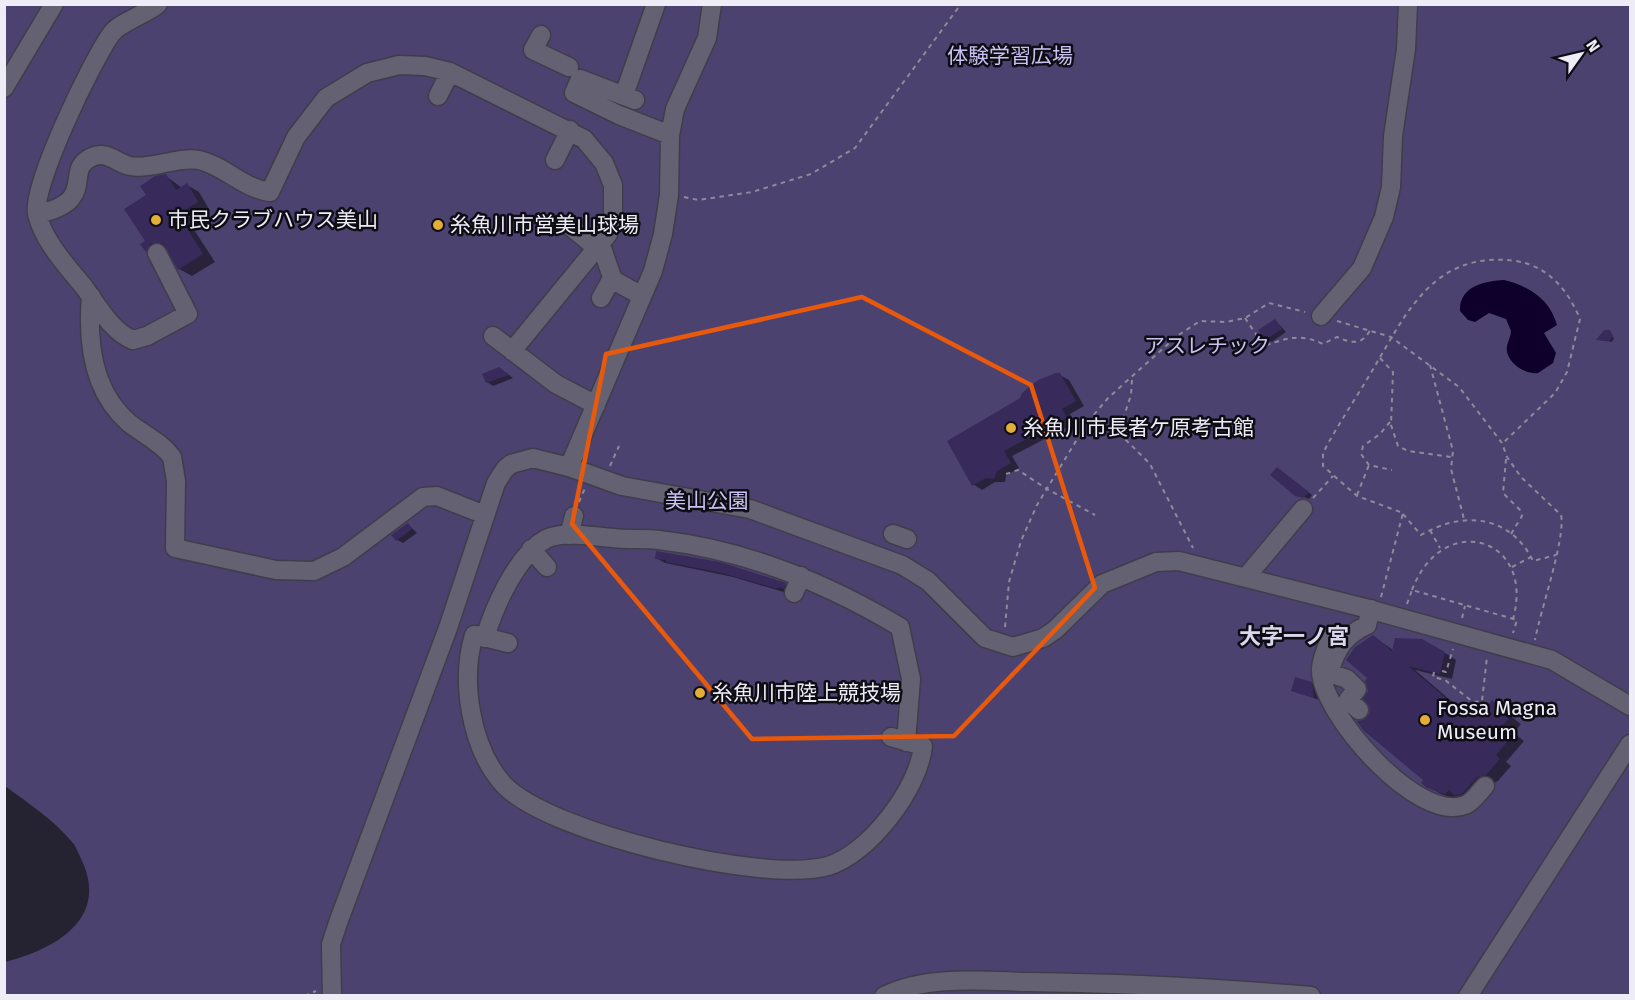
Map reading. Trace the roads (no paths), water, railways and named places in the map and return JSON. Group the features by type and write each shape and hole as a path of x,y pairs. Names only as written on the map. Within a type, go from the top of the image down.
{"street":[{"path":"4,88 54,4"},
{"path":"157,254 188,314 147,336 133,340 116,328 51,243 37,214 37,197 51,157 98,54 113,31 158,4"},
{"path":"541,35 534,50 575,66 629,98 656,4"},
{"path":"569,467 642,296 663,234 669,195 670,135 675,110 707,39 712,4"},
{"path":"1321,316 1362,268 1384,217 1391,188 1393,136 1406,48 1408,4"},
{"path":"37,214 58,210 72,200 80,168 92,156 103,154 131,166 199,160 216,166 245,185 270,192 304,123 326,98 341,87 367,73 399,64 450,72 584,139 598,154 613,184 613,216 608,234 512,351"},
{"path":"575,66 574,93 619,116 670,135"},
{"path":"438,96 450,72"},
{"path":"555,160 570,130"},
{"path":"571,227 599,247 612,278 619,285 642,296"},
{"path":"601,298 612,278"},
{"path":"90,296 88,332 95,371 115,410 172,457 176,481 175,548 276,570 314,571 343,556 423,496 437,496 486,515"},
{"path":"493,336 556,384 596,405"},
{"path":"332,996 331,944 448,628 496,483 511,464 533,458 569,467 622,486 750,509 902,565 928,581 985,638 1001,645 1013,647 1043,638 1063,623 1102,584 1156,562 1195,563 1552,660 1630,706"},
{"path":"1246,577 1303,509"},
{"path":"569,535 574,516"},
{"path":"569,535 632,548 657,539 724,551 758,560 801,576 856,602 900,627 899,650 911,679 899,739 923,746 922,756 899,803 871,838 852,855 839,862 816,868 793,869 733,865 620,840 537,806 518,796 496,776 483,754 473,722 469,667 479,636 531,549 548,538 569,535"},
{"path":"531,549 547,567"},
{"path":"794,593 801,576"},
{"path":"1359,710 1348,700 1357,688 1347,679 1329,673 1335,652 1342,642 1367,626 1374,610"},
{"path":"448,628 508,644"},
{"path":"1329,640 1321,670 1326,688 1348,732 1397,782 1419,796 1455,807 1467,804 1485,786"},
{"path":"1468,996 1630,744"},
{"path":"884,996 904,988 933,983 1007,982 1146,983 1311,996"}],"place":[{"name":"市民クラブハウス美山","path":"156,220"},
{"name":"糸魚川市営美山球場","path":"438,225"},
{"name":"糸魚川市長者ケ原考古館","path":"1011,428"},
{"name":"糸魚川市陸上競技場","path":"700,693"},
{"name":"Fossa Magna Museum","path":"1425,720"}],"district":[{"name":"大字一ノ宮","path":"1294,636"}],"park label":[{"name":"体験学習広場","path":"1010,56"},
{"name":"アスレチック","path":"1207,346"},
{"name":"美山公園","path":"707,501"}]}
